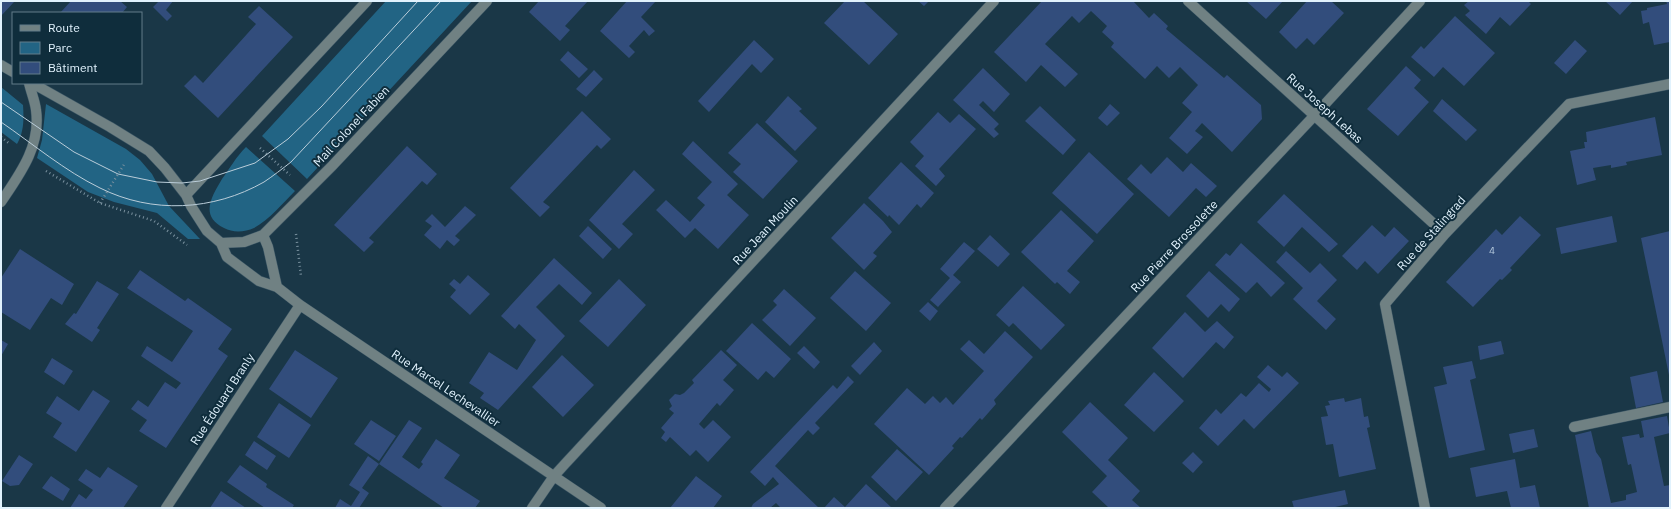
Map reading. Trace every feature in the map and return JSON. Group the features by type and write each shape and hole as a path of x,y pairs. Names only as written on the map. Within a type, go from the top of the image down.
{"street":[{"path":"186,195 367,1"},
{"name":"Mail Colonel Fabien","path":"221,243 244,242 263,235 332,166 487,1"},
{"name":"Rue Jean Moulin","path":"532,508 554,476 994,1"},
{"name":"Rue Joseph Lebas","path":"1188,1 1445,234"},
{"name":"Rue Pierre Brossolette","path":"945,508 1314,116 1420,1"},
{"path":"1,65 12,71"},
{"path":"1,202 30,155 36,131 36,110 31,84"},
{"name":"Rue Marcel Lechevallier","path":"33,84 110,127 149,151 165,168 186,195 191,206 207,231 221,243 227,257 259,282 277,287 300,305 601,508"},
{"name":"Rue de Stalingrad","path":"1425,508 1385,304 1445,234 1569,104 1670,84"},
{"path":"263,235 268,247 277,287"},
{"name":"Rue Édouard Branly","path":"166,508 300,305"},
{"path":"1574,427 1670,407"}],"path":[{"path":"244,133 307,191"},
{"path":"1,137 28,160 100,203"},
{"path":"296,233 301,278"}],"green space":[{"path":"386,1 472,1 307,179 262,136"},
{"path":"1,87 23,105 23,125 17,144 1,132"},
{"path":"46,104 126,149 140,160 152,174 169,206 200,239 188,239 157,213 114,202 88,192 37,158 42,140"},
{"path":"246,147 295,191 260,225 247,230 231,231 216,223 210,212 210,205 222,179"}],"building":[{"path":"1,1 14,2 1,16"},
{"path":"71,1 120,1 127,7 123,12 61,12"},
{"path":"159,1 173,1 166,10 172,16 167,21 153,7"},
{"path":"539,1 588,1 565,26 570,30 560,41 529,12"},
{"path":"627,1 656,1 641,17 655,31 649,36 644,30 629,46 635,52 629,58 600,31"},
{"path":"845,1 863,1 898,34 869,65 824,23"},
{"path":"918,1 929,1 924,6"},
{"path":"1042,1 1133,1 1149,18 1154,13 1168,26 1166,29 1224,78 1227,75 1261,105 1262,119 1232,152 1202,123 1195,131 1203,137 1187,154 1169,138 1192,112 1182,103 1198,85 1180,67 1169,78 1157,66 1145,79 1111,47 1114,43 1102,32 1107,26 1091,11 1079,23 1072,16 1045,44 1078,74 1065,87 1041,65 1026,82 994,52"},
{"path":"1246,1 1283,1 1266,19"},
{"path":"1307,1 1331,1 1344,13 1314,45 1307,38 1296,49 1279,32"},
{"path":"1469,1 1528,1 1531,4 1510,26 1500,17 1486,34 1465,15 1470,11 1464,5"},
{"path":"1605,1 1633,1 1620,15"},
{"path":"1666,1 1670,1 1670,42 1654,45 1649,22 1643,24 1641,11 1647,10 1647,8 1667,4"},
{"path":"259,6 293,37 218,118 184,86 195,75 203,83 256,24 248,17"},
{"path":"1455,16 1495,53 1464,86 1443,67 1434,77 1411,57 1421,46 1424,49"},
{"path":"754,40 774,59 761,73 752,64 709,112 698,101"},
{"path":"1575,40 1587,51 1566,74 1554,63"},
{"path":"568,51 588,69 579,78 560,60"},
{"path":"1406,66 1421,80 1414,88 1429,102 1398,136 1367,109"},
{"path":"983,68 1010,94 994,112 983,101 979,105 999,124 994,129 999,134 994,138 953,100"},
{"path":"594,70 603,79 586,97 576,89"},
{"path":"788,96 802,109 799,111 817,128 795,151 765,122"},
{"path":"1442,99 1477,130 1466,141 1433,111"},
{"path":"1110,104 1120,113 1107,126 1098,118"},
{"path":"1040,106 1076,140 1063,155 1025,121"},
{"path":"582,111 611,139 601,149 597,145 543,202 550,207 540,217 510,188"},
{"path":"938,112 950,123 959,114 976,129 939,169 945,176 936,186 915,166 924,156 910,142"},
{"path":"1655,117 1662,155 1626,162 1627,165 1611,168 1611,165 1593,168 1596,180 1577,185 1570,151 1585,148 1584,142 1587,142 1586,132"},
{"path":"757,123 798,161 763,199 733,172 741,164 728,153"},
{"path":"693,141 738,184 727,195 749,215 718,249 695,228 685,238 656,210 666,200 690,222 705,205 697,198 712,182 682,154"},
{"path":"407,146 437,174 427,185 422,181 369,238 374,242 364,252 334,225"},
{"path":"1089,152 1134,194 1097,234 1052,193"},
{"path":"1167,157 1183,172 1191,163 1217,186 1206,197 1196,188 1169,217 1127,179 1141,164 1151,174"},
{"path":"901,162 934,193 921,208 917,204 899,225 868,198"},
{"path":"634,170 655,190 622,224 633,234 619,249 589,220"},
{"path":"1284,194 1338,244 1329,252 1302,227 1284,247 1257,222"},
{"path":"864,203 892,232 873,253 877,256 864,270 831,238"},
{"path":"465,206 476,215 455,236 460,240 454,246 447,240 440,249 424,235 432,226 425,221 432,214 445,227"},
{"path":"1061,210 1094,241 1067,271 1080,282 1070,294 1057,282 1055,284 1021,252"},
{"path":"1520,216 1541,235 1510,268 1512,270 1502,280 1500,279 1473,307 1446,282 1496,229 1502,235"},
{"path":"1612,216 1617,242 1561,254 1556,228"},
{"path":"1372,225 1385,237 1394,227 1409,241 1378,274 1365,261 1357,270 1342,256"},
{"path":"588,226 612,249 603,259 579,236"},
{"path":"1670,231 1670,374 1669,375 1641,238"},
{"path":"990,235 1010,254 998,267 977,249"},
{"path":"964,242 975,251 953,275 961,282 938,307 930,300 950,278 940,269"},
{"path":"1241,243 1285,283 1271,297 1257,282 1246,293 1215,265 1226,253 1230,256"},
{"path":"20,249 74,284 62,305 51,298 30,330 1,312 1,278"},
{"path":"1286,251 1310,273 1320,263 1337,280 1317,301 1336,319 1326,330 1293,299 1303,288 1276,262"},
{"path":"554,258 592,293 582,305 559,284 536,307 565,336 498,410 480,398 484,393 469,383 489,352 517,370 536,340 519,324 515,329 501,316"},
{"path":"140,270 185,301 188,298 232,329 218,349 228,356 166,448 139,431 147,420 131,409 138,400 148,407 165,382 176,389 181,383 141,356 147,346 172,362 193,331 127,288"},
{"path":"855,271 891,303 866,331 830,298"},
{"path":"1209,271 1240,299 1229,312 1221,304 1208,318 1186,296"},
{"path":"468,275 490,294 470,315 450,297 456,290 449,284 454,279 460,284"},
{"path":"619,279 646,305 608,347 579,321"},
{"path":"97,281 119,294 97,328 100,330 92,342 65,324 74,313 76,314"},
{"path":"1023,286 1065,325 1041,350 1013,323 1009,327 996,315"},
{"path":"784,289 816,318 790,346 762,320 777,305 773,301"},
{"path":"928,302 938,311 930,321 919,311"},
{"path":"1185,312 1205,332 1217,321 1234,337 1224,349 1216,342 1183,378 1152,348"},
{"path":"752,323 791,359 774,378 766,371 758,380 726,351"},
{"path":"1005,331 1033,357 994,400 996,404 982,420 980,418 962,438 960,437 952,446 954,448 929,475 874,424 907,388 925,404 933,396 940,403 946,397 953,405 984,371 960,349 969,340 984,354"},
{"path":"1,340 8,344 1,356"},
{"path":"1501,341 1504,354 1480,360 1478,346"},
{"path":"874,342 882,351 860,375 851,366"},
{"path":"804,346 820,362 814,369 797,353"},
{"path":"295,350 338,378 311,418 269,389"},
{"path":"721,350 737,365 723,380 734,390 720,406 717,403 699,424 704,429 713,420 731,437 708,462 696,450 690,456 670,437 666,442 661,438 665,432 661,428 674,413 669,409 672,406 669,400 675,394 680,395 684,393 694,383 692,380"},
{"path":"562,355 594,385 563,417 532,387"},
{"path":"52,358 73,371 64,385 44,372"},
{"path":"1472,361 1476,378 1470,380 1485,450 1449,458 1434,387 1447,384 1443,367"},
{"path":"1268,365 1282,377 1287,372 1299,383 1254,429 1244,419 1218,446 1199,428 1216,409 1221,414 1241,393 1246,397 1259,383 1269,392 1271,389 1257,377"},
{"path":"1657,371 1663,402 1636,408 1630,377"},
{"path":"1154,372 1184,401 1154,432 1124,405"},
{"path":"848,376 854,382 815,423 820,428 813,435 808,430 775,466 819,508 781,508 776,503 770,508 751,508 753,504 779,484 773,477 765,486 750,472 833,385 837,389"},
{"path":"93,390 110,401 76,452 53,437 62,423 46,413 57,396 79,411"},
{"path":"1344,398 1345,402 1361,398 1364,417 1368,416 1370,427 1367,428 1376,469 1339,477 1333,444 1326,445 1321,417 1328,416 1325,406 1330,405 1328,401"},
{"path":"1090,402 1128,438 1108,460 1140,491 1132,500 1141,508 1109,508 1092,492 1107,476 1062,432"},
{"path":"279,403 311,425 289,458 257,437"},
{"path":"1667,416 1670,433 1654,437 1664,486 1670,485 1670,508 1589,508 1575,435 1591,431 1596,452 1601,459 1611,503 1626,500 1626,495 1637,492 1631,464 1628,465 1622,437 1639,434 1640,438 1644,437 1641,421"},
{"path":"371,420 396,436 379,461 354,444"},
{"path":"409,420 422,428 402,457 419,469 423,464 421,462 436,439 460,455 444,478 480,501 475,508 444,508 379,464"},
{"path":"1534,429 1538,447 1513,453 1509,434"},
{"path":"254,441 276,456 267,470 245,455"},
{"path":"897,449 923,472 896,501 871,477"},
{"path":"1193,452 1203,462 1193,473 1182,463"},
{"path":"19,455 33,464 19,485 10,486 2,481"},
{"path":"368,456 379,464 362,488 369,493 359,508 335,508 340,499 351,506 360,492 349,485"},
{"path":"1515,459 1520,488 1535,485 1540,508 1511,508 1507,491 1476,497 1470,468"},
{"path":"240,465 267,484 266,487 294,505 292,508 265,508 227,482"},
{"path":"108,467 138,486 123,508 70,508 79,494 86,499 93,490 78,480 86,469 100,478"},
{"path":"51,476 70,489 63,501 42,488"},
{"path":"696,476 722,496 713,508 670,508"},
{"path":"866,484 892,508 824,508 834,497 845,507"},
{"path":"1345,490 1348,504 1331,508 1294,508 1292,501"},
{"path":"221,491 246,508 210,508"}],"tram line":[{"path":"1,102 74,152 118,174 157,182 182,183 200,181 255,163 288,139 322,106 418,1"},
{"path":"1,122 74,174 100,188 120,196 140,202 182,206 224,199 244,192 264,182 291,162 441,1"}]}
